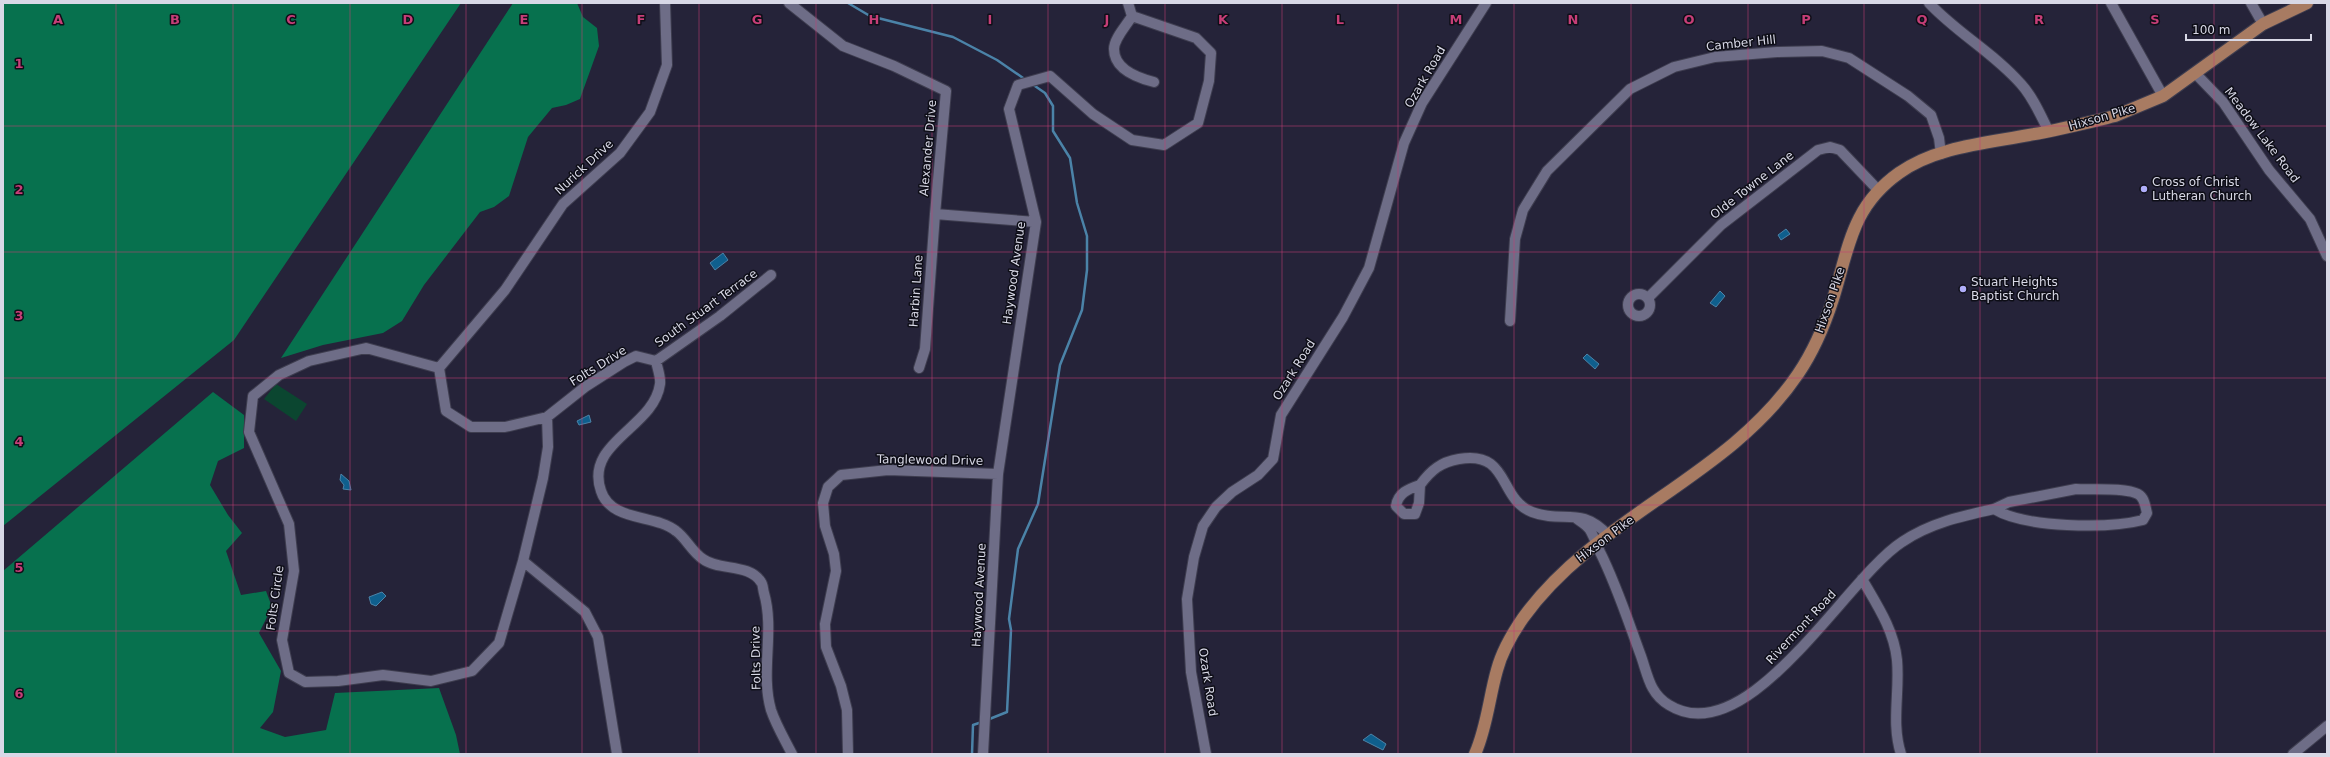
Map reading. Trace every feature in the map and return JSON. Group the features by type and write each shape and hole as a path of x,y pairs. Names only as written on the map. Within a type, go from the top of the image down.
{"main road":[{"name":"Hixson Pike","path":"1474,754 1483,736 1497,668 1506,646 1524,617 1547,589 1573,563 1608,535 1732,446 1758,423 1777,401 1798,374 1809,356 1833,299 1850,238 1861,214 1879,191 1900,172 1927,158 1962,148 2049,132 2115,116 2163,96 2263,24 2307,3"}],"street":[{"name":"Nurick Drive","path":"439,368 505,290 563,204 620,153 650,112 667,65 665,3"},
{"name":"Alexander Drive","path":"789,3 843,46 894,66 946,91 934,214 1036,222"},
{"path":"1128,3 1132,16 1116,40 1114,49 1118,62 1133,76 1154,82"},
{"name":"Ozark Road","path":"1206,754 1191,672 1187,599 1194,557 1203,526 1216,507 1232,492 1258,475 1273,459 1281,415 1343,317 1369,268 1404,143 1422,103 1486,3"},
{"path":"1929,3 1943,19 2008,71 2022,86 2049,132"},
{"path":"2111,3 2163,96"},
{"path":"2251,3 2263,24"},
{"name":"Haywood Avenue","path":"983,754 998,474 1036,222 1009,109 1018,85 1050,76 1093,114 1132,140 1164,145 1198,123 1209,81 1211,53 1196,38 1132,16"},
{"name":"Camber Hill","path":"1510,321 1515,239 1523,210 1547,171 1630,89 1674,67 1715,57 1777,52 1822,51 1849,58 1908,96 1931,115 1939,138 1941,154"},
{"name":"Meadow Lake Road","path":"2195,73 2223,102 2269,170 2310,219 2327,256"},
{"name":"Olde Towne Lane","path":"1648,298 1721,225 1818,150 1830,147 1840,150 1879,191"},
{"name":"Harbin Lane","path":"919,368 926,349 934,214"},
{"name":"South Stuart Terrace","path":"656,361 720,316 771,276"},
{"name":"Folts Circle","path":"439,368 366,348 309,361 279,375 253,396 249,432 289,524 294,571 282,640 289,673 305,682 338,681 383,675 431,681 472,671 499,642 523,561 543,478 548,447 548,417"},
{"name":"Folts Drive","path":"439,368 446,411 470,427 505,427 548,417 585,387 636,356 656,361 661,383 656,399 637,422 605,452 598,472 601,493 616,511 675,530 703,559 718,566 745,570 761,581 769,608 768,681 771,710 792,754"},
{"path":"1420,484 1442,463 1473,457 1488,460 1497,468 1512,493 1528,510 1540,514 1576,518 1583,517 1594,521 1608,535"},
{"name":"Tanglewood Drive","path":"848,754 847,710 841,686 826,646 825,624 836,572 834,554 825,526 823,503 828,487 841,475 888,470 998,474"},
{"name":"Rivermont Road","path":"1576,518 1589,528 1612,579 1655,696 1682,713 1718,712 1757,688 1779,671 1801,649 1862,579 1901,542 1943,521 1994,509 2009,502 2076,489 2121,490 2138,494 2144,500 2147,513 2143,520 2124,525 2100,526 2051,524 2006,516 1994,509"},
{"path":"523,561 585,612 598,637 617,754"},
{"path":"1862,579 1886,621 1894,646 1897,684 1895,728 1901,754"},
{"path":"2293,754 2327,726"}],"green space":[{"path":"3,3 461,3 234,340 3,526"},
{"path":"513,3 577,3 583,17 597,28 599,46 580,99 566,105 552,108 528,137 509,196 494,207 480,212 424,285 402,321 383,333 323,345 281,358"},
{"path":"276,384 307,404 296,421 264,399"},
{"path":"213,392 244,415 244,448 218,461 210,485 228,515 242,533 226,551 241,595 266,591 272,607 259,633 281,671 273,712 260,728 285,737 326,730 335,693 439,688 456,735 460,754 3,754 3,571"}],"water":[{"path":"1786,229 1790,234 1781,240 1778,235"},
{"path":"723,253 728,260 715,270 710,263"},
{"path":"1720,291 1725,296 1716,307 1710,303"},
{"path":"1587,354 1599,364 1595,369 1583,358"},
{"path":"589,415 591,422 579,425 577,421"},
{"path":"341,474 349,481 351,490 343,489 344,485 340,480"},
{"path":"382,592 386,596 376,606 371,604 369,597"},
{"path":"1371,734 1386,744 1383,750 1363,740"}],"waterway":[{"path":"848,3 870,16 953,37 997,60 1026,80"},
{"path":"987,720 1007,712 1011,630 1009,619 1018,549 1038,504 1060,365 1082,310 1087,270 1087,236 1077,203 1070,158 1053,131 1053,106 1045,93 1032,84"},
{"path":"972,754 973,725 982,722"}],"place":[{"name":"Cross of Christ Lutheran Church","path":"2144,189"},
{"name":"Stuart Heights Baptist Church","path":"1963,289"}]}
